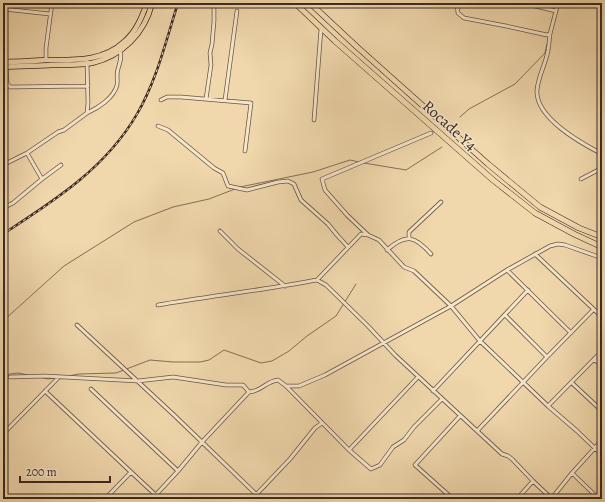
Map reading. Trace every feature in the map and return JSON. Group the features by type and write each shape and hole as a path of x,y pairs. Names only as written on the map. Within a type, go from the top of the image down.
{"highway":[{"name":"Rocade Y4","path":"295,3 493,180 535,213 602,247"},
{"name":"Rocade Y4","path":"310,3 464,143 540,207 579,228 602,236"}],"main road":[{"path":"3,62 46,60 86,61 106,54 125,42 137,25 147,3"},
{"path":"5,67 86,61 106,58 128,46 145,22 152,3"}],"street":[{"path":"46,60 52,3"},
{"path":"450,3 457,4 458,13 464,18 547,36 550,34"},
{"path":"523,3 556,11"},
{"path":"558,3 550,34 548,54 537,90 538,100 542,109 550,118 570,135 602,154"},
{"path":"206,99 211,64 210,54 214,9 212,4"},
{"path":"3,9 50,14"},
{"path":"225,100 237,11"},
{"path":"314,120 322,27"},
{"path":"3,166 27,153 58,132 64,130 87,112 96,108 115,92 118,71 122,59 120,51"},
{"path":"86,61 88,86 87,112"},
{"path":"5,67 7,83 10,87 88,86"},
{"path":"161,100 167,97 181,97 251,102 245,151"},
{"path":"158,126 168,130 214,168 223,173 228,186 247,190 278,182 288,181 294,184 301,200 328,224 336,235 348,246"},
{"path":"368,235 325,190 322,179 431,134"},
{"path":"27,153 42,178"},
{"path":"3,208 13,203 42,178 61,165"},
{"path":"581,179 601,168 602,173"},
{"path":"409,238 409,232 441,202"},
{"path":"220,231 238,249 285,286"},
{"path":"158,305 317,280 361,234 368,235 379,240 404,268 414,271 451,306 480,341 602,456"},
{"path":"387,250 395,243 405,238 409,238 426,248 431,254"},
{"path":"286,386 299,386 325,375 451,306 507,270 550,246 562,244 602,258"},
{"path":"535,254 602,317"},
{"path":"507,270 572,333"},
{"path":"317,280 326,285 433,391 502,454 512,459 552,499 572,473 602,440"},
{"path":"433,391 528,290"},
{"path":"477,431 594,310"},
{"path":"505,315 547,357"},
{"path":"77,325 138,381 261,499"},
{"path":"548,406 602,351"},
{"path":"594,359 602,366"},
{"path":"349,450 418,376"},
{"path":"10,377 59,377 94,380 138,381 173,377 226,385 243,385 249,392"},
{"path":"3,434 59,377"},
{"path":"152,499 202,442 249,392 256,391 271,381 278,380 286,386 349,450 371,470 380,465 393,447 404,440 414,427 442,399"},
{"path":"572,383 602,411"},
{"path":"92,389 178,471"},
{"path":"45,391 160,499"},
{"path":"453,499 415,465 460,416"},
{"path":"252,499 290,459 315,428 322,422"},
{"path":"105,499 131,472"},
{"path":"572,473 599,499"},
{"path":"517,499 533,481"},
{"path":"3,494 8,499"}],"waterway":[{"path":"460,117 469,109 515,84 545,53 547,44"},
{"path":"364,163 406,170 442,147"},
{"path":"240,187 313,172 350,160 359,162"},
{"path":"3,321 64,266 134,222 173,207 209,199 235,189"},
{"path":"68,376 79,374 116,373 150,360 200,362 209,360 224,350 261,363 272,361 289,351 307,336 336,316 356,284"},
{"path":"3,375 18,373 28,375"},
{"path":"39,377 48,379 55,378"}],"railway":[{"path":"3,234 60,196 78,182 110,151 124,133 137,114 150,88 178,3"}]}
